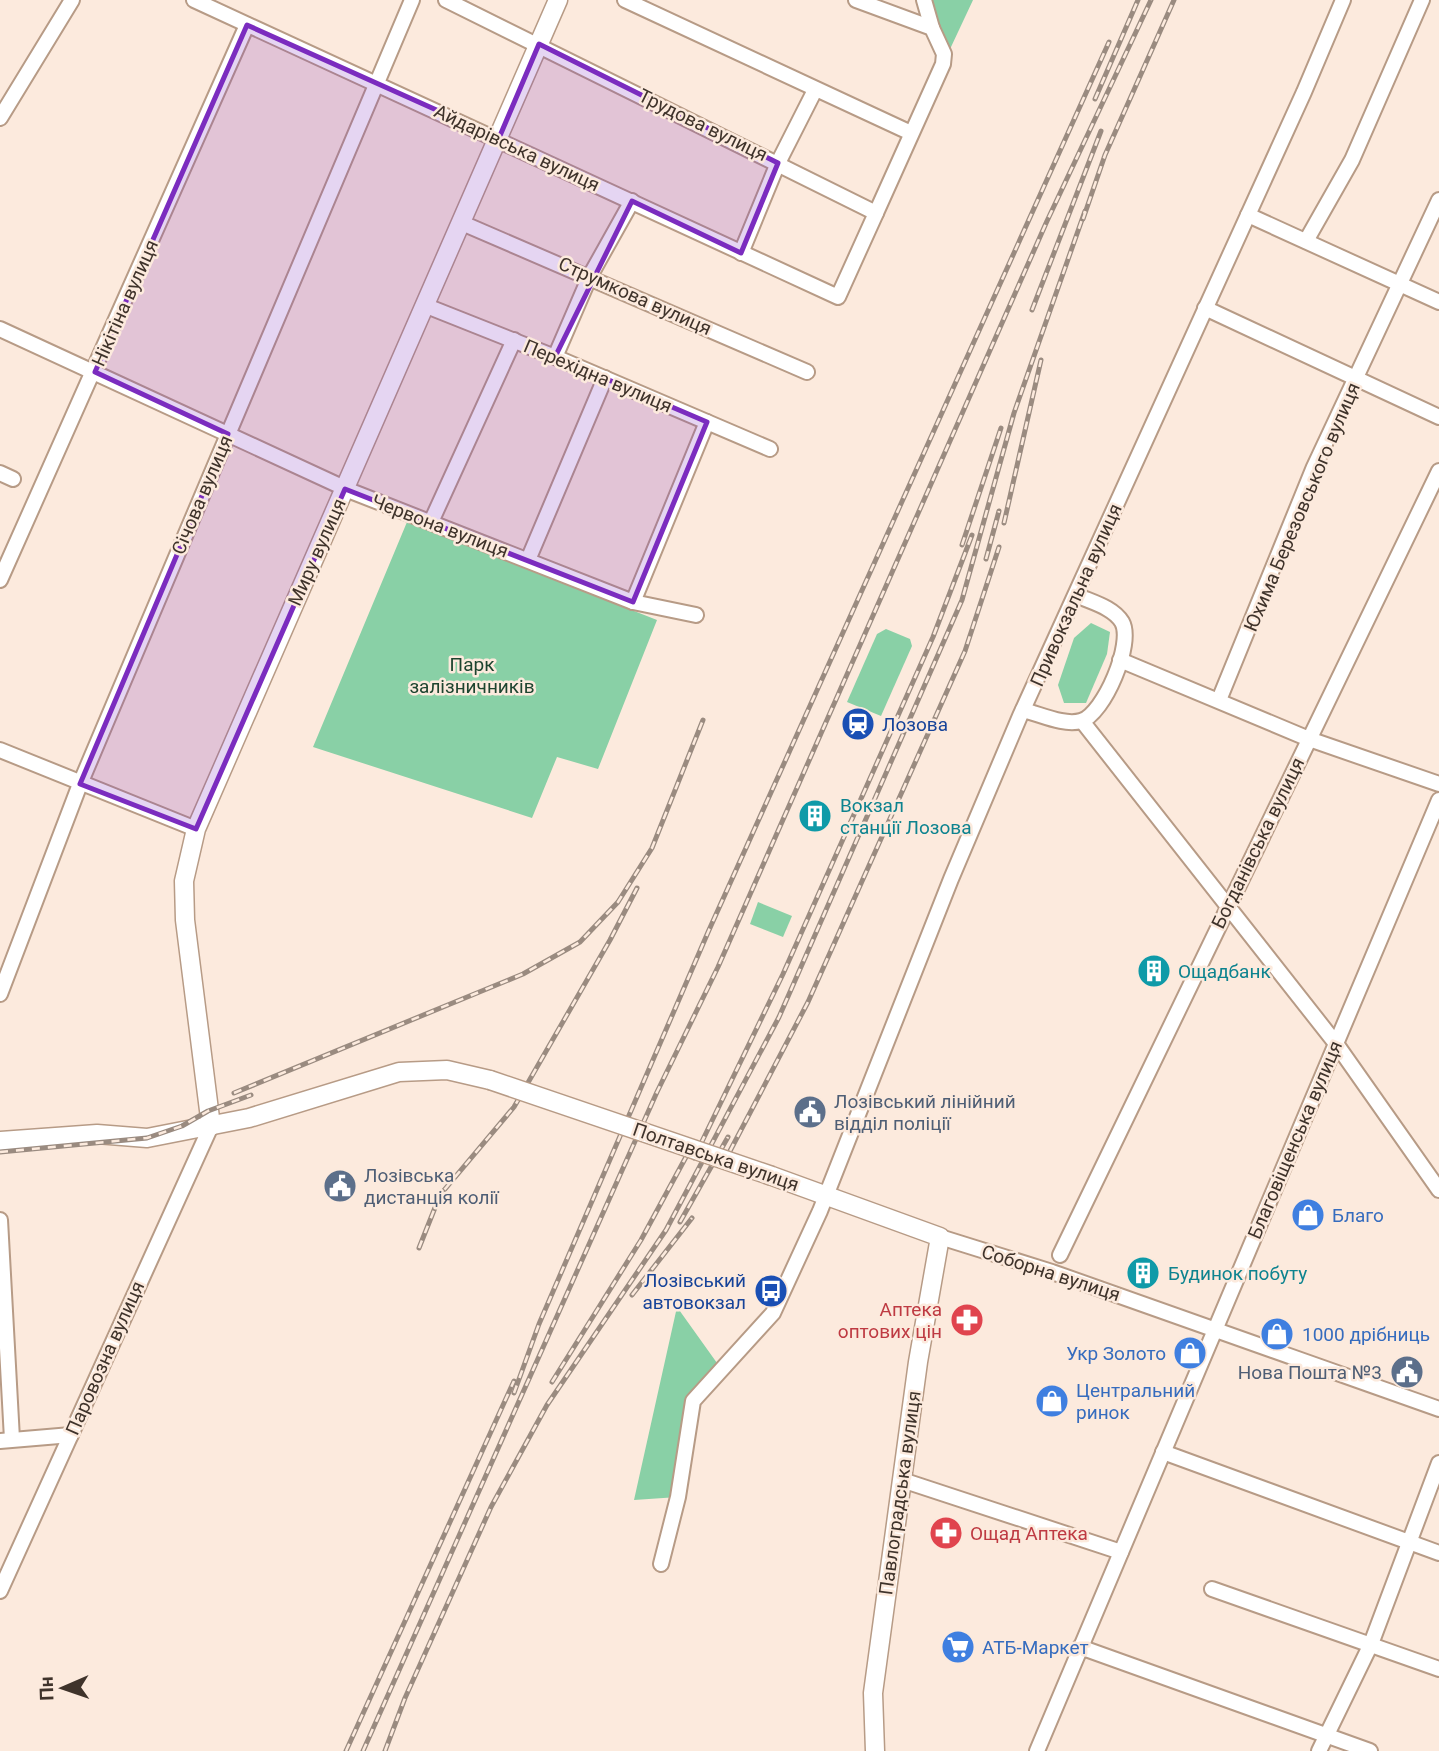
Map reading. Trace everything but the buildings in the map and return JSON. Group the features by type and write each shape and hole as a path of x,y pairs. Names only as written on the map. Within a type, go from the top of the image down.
{"main road":[{"name":"Миру вулиця","path":"211,1126 185,920 184,881 196,829 558,0"},
{"name":"Полтавська вулиця","path":"0,1141 96,1134 146,1138 249,1118 399,1072 447,1070 490,1080 772,1176 940,1237"},
{"name":"Павлоградська вулиця","path":"875,1751 873,1693 918,1362 940,1237"}],"street":[{"path":"0,118 72,0"},
{"name":"Айдарівська вулиця","path":"194,0 499,138 838,297 876,213"},
{"name":"Січова вулиця","path":"0,993 80,784 412,0"},
{"name":"Трудова вулиця","path":"446,0 876,213"},
{"path":"625,0 911,133"},
{"path":"856,0 932,28"},
{"path":"876,213 943,64 944,54 932,28 924,0"},
{"name":"Привокзальна вулиця","path":"661,1564 678,1497 693,1401 773,1313 827,1197 951,879 1023,709 1343,0"},
{"path":"1306,240 1352,160 1422,0"},
{"name":"Нікітіна вулиця","path":"0,580 95,372 247,24"},
{"path":"741,253 778,163 815,90"},
{"name":"Юхима Березовського вулиця","path":"1219,700 1277,565 1314,467 1439,200"},
{"path":"555,357 590,276 632,201"},
{"path":"1248,215 1439,302"},
{"name":"Струмкова вулиця","path":"461,223 590,276 807,372"},
{"name":"Перехідна вулиця","path":"424,305 555,357 770,449"},
{"path":"1205,308 1439,417"},
{"name":"Червона вулиця","path":"0,330 345,489 633,602 696,615"},
{"path":"431,522 514,340"},
{"path":"528,561 605,378"},
{"path":"633,602 707,422"},
{"name":"Богданівська вулиця","path":"1060,1255 1439,471"},
{"path":"1023,709 1066,722 1082,721 1099,708 1126,642 1121,621 1110,611 1076,594"},
{"path":"1120,660 1309,739 1439,785"},
{"path":"1082,721 1336,1045 1439,1190"},
{"path":"0,750 196,829"},
{"name":"Благовіщенська вулиця","path":"1037,1751 1213,1329 1439,800"},
{"name":"Паровозна вулиця","path":"0,1591 211,1126"},
{"path":"0,1220 6,1440 71,1435"},
{"name":"Соборна вулиця","path":"940,1237 1439,1409"},
{"path":"1163,1452 1439,1553"},
{"path":"1319,1751 1371,1644 1439,1464"},
{"path":"902,1480 1121,1552"},
{"path":"1212,1589 1439,1669"},
{"path":"1080,1647 1370,1751"}],"highlighted area":[{"path":"247,25 499,138 539,44 778,163 741,253 632,201 555,357 707,422 633,602 345,489 196,829 80,784 228,434 95,372"}],"green space":[{"path":"924,0 973,0 943,64"},
{"name":"Парк залізничників","path":"407,522 657,620 598,769 557,757 532,818 313,747"},
{"path":"1091,623 1110,632 1107,654 1086,703 1064,703 1058,685 1074,638"},
{"path":"886,629 910,639 912,646 881,716 847,702 877,634"},
{"path":"758,902 792,916 783,937 750,924"},
{"path":"677,1307 722,1370 693,1401 678,1497 634,1500"}],"railway":[{"path":"1095,99 1138,0"},
{"path":"363,1751 657,1092 718,967 1047,221 1151,0"},
{"path":"1083,219 1105,155 1174,0"},
{"path":"514,1393 539,1324 709,930 1109,42"},
{"path":"1032,310 1101,131"},
{"path":"385,1751 405,1698 491,1507 547,1405 666,1230 779,1017 962,600 1014,413 1085,211"},
{"path":"1004,523 1041,360"},
{"path":"962,545 1001,428"},
{"path":"986,559 999,511"},
{"path":"694,1158 783,974 933,637 972,535"},
{"path":"730,1151 808,1002 965,651 999,547"},
{"path":"234,1093 523,974 580,942 618,902 652,848 703,720"},
{"path":"419,1248 440,1195 514,1107 637,888"},
{"path":"0,1152 147,1138 182,1126 208,1111 251,1095"},
{"path":"680,1222 728,1137"},
{"path":"552,1382 641,1240 693,1144"},
{"path":"632,1295 692,1218"},
{"path":"346,1751 514,1381"}],"place":[{"name":"Лозова","path":"858,724"},
{"name":"Вокзал станції Лозова","path":"815,816"},
{"name":"Ощадбанк","path":"1154,971"},
{"name":"Лозівський лінійний відділ поліції","path":"810,1112"},
{"name":"Лозівська дистанція колії","path":"340,1186"},
{"name":"Благо","path":"1308,1215"},
{"name":"Будинок побуту","path":"1143,1273"},
{"name":"Лозівський автовокзал","path":"771,1291"},
{"name":"Аптека оптових цін","path":"967,1320"},
{"name":"1000 дрібниць","path":"1277,1334"},
{"name":"Укр Золото","path":"1190,1353"},
{"name":"Нова Пошта №3","path":"1407,1372"},
{"name":"Центральний ринок","path":"1052,1401"},
{"name":"Ощад Аптека","path":"946,1533"},
{"name":"АТБ-Маркет","path":"958,1647"}]}
